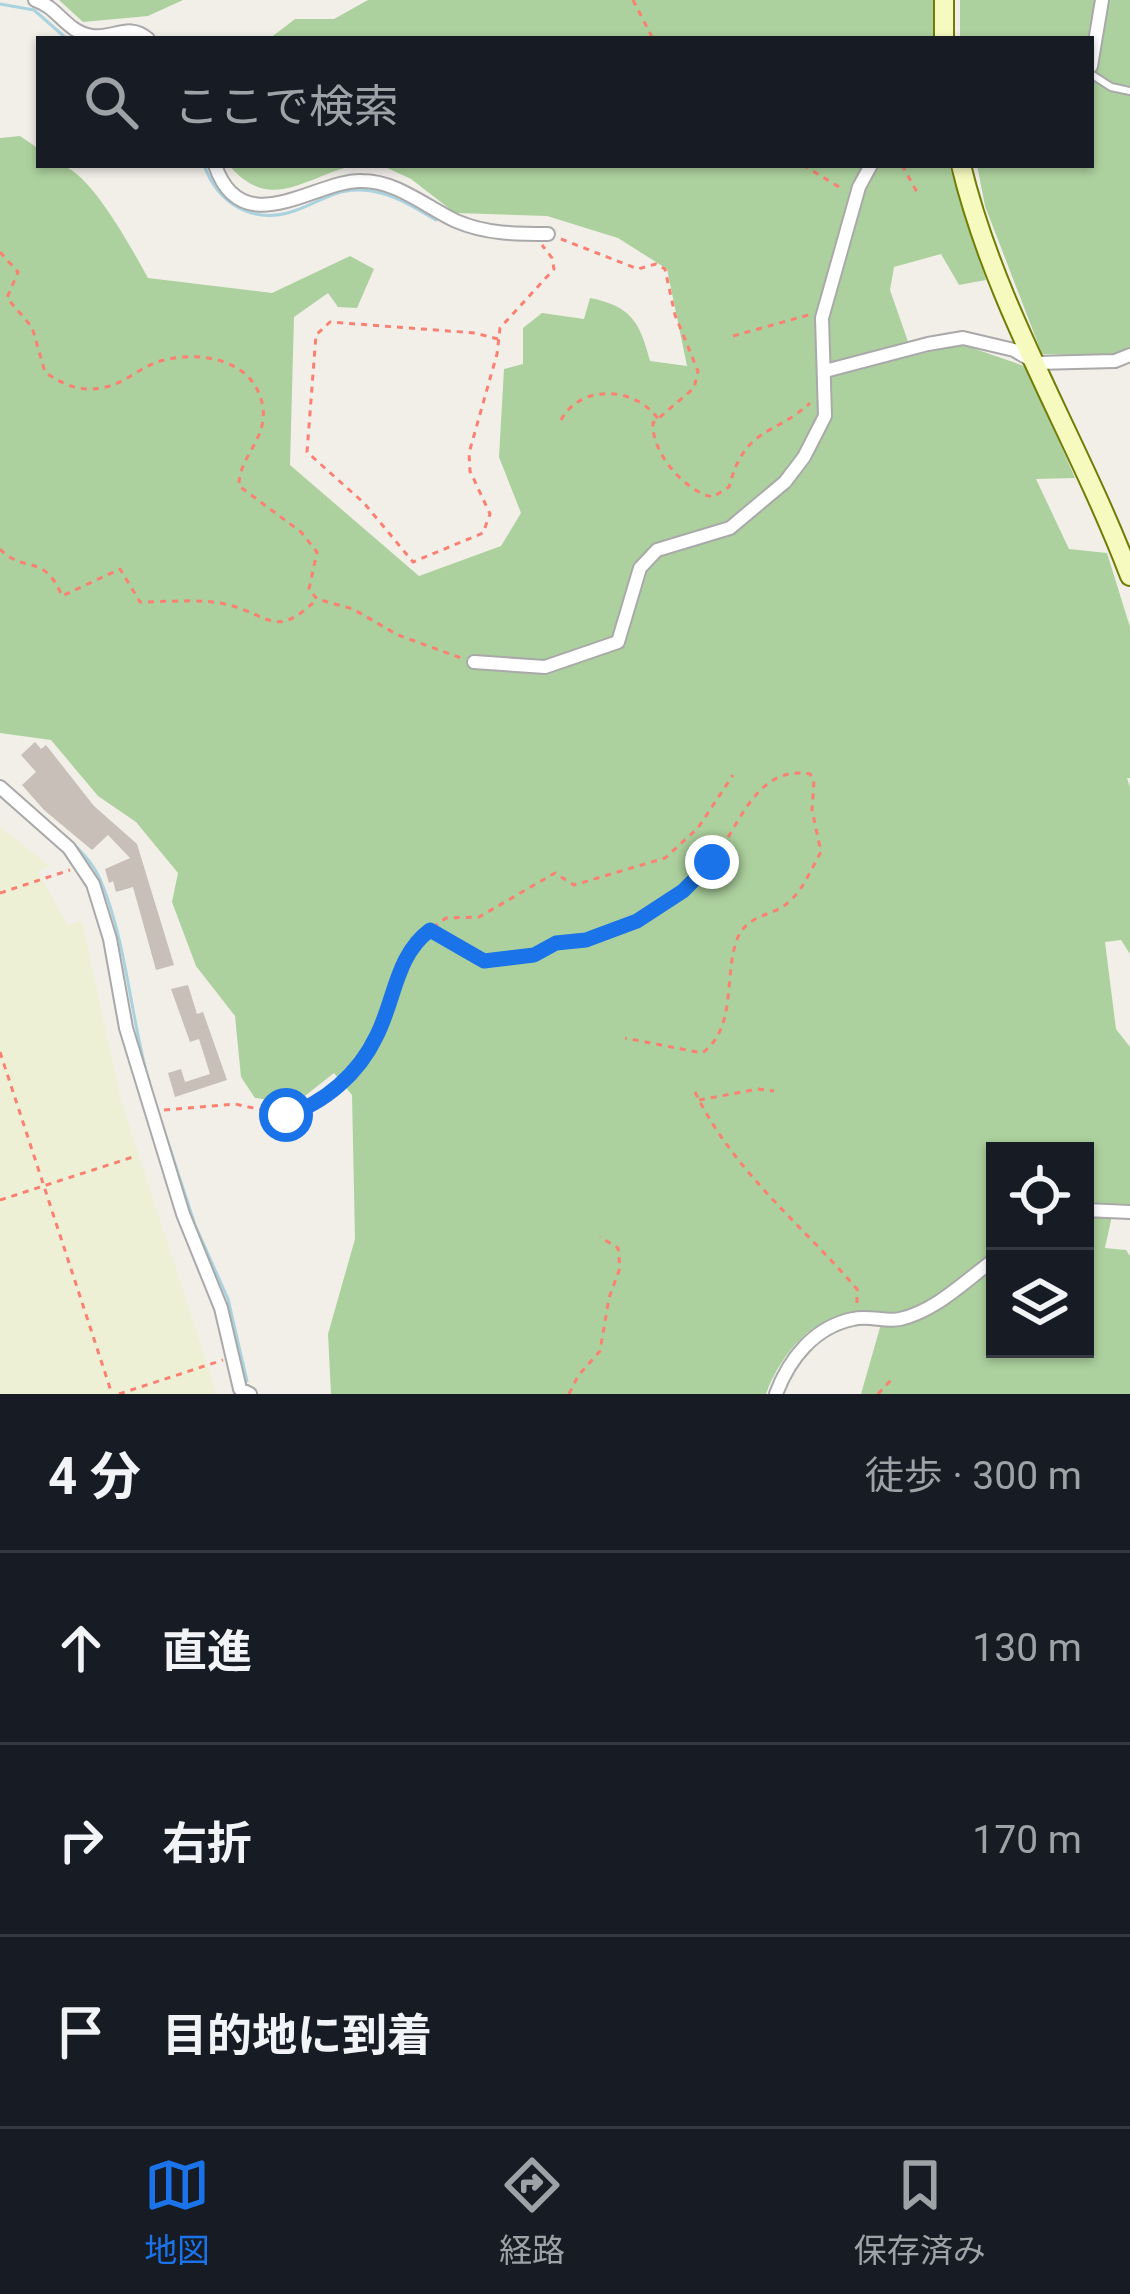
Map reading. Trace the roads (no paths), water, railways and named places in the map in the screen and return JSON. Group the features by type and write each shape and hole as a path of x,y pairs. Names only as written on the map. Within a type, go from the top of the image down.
{"street":[{"path":"35,0 74,30 90,36"},
{"path":"944,0 944,36"},
{"path":"1094,51 1102,0"},
{"path":"98,36 126,30 145,36"},
{"path":"217,168 227,186 251,202 297,201 364,180 387,185 492,233 544,239"},
{"path":"474,662 545,667 618,642 640,568 657,550 730,528 785,482 825,416 822,317 856,197 870,168"},
{"path":"962,168 986,250 1130,575"},
{"path":"825,371 963,338 1014,350 1036,363 1115,362 1130,355"},
{"path":"0,787 83,866 110,939 126,1028 150,1111 220,1308 240,1389 250,1394"},
{"path":"1094,1210 1130,1212"},
{"path":"776,1394 788,1364 821,1332 855,1318 898,1320 935,1304 986,1266"}],"lane":[{"path":"1094,73 1111,87 1130,91"}],"waterway":[{"path":"0,4 34,10 64,36"},
{"path":"205,168 218,191 251,213 279,215 340,192 368,190 436,220"},
{"path":"64,836 93,866 109,903 149,1082"},
{"path":"161,1121 195,1225 228,1299 247,1381"}]}
